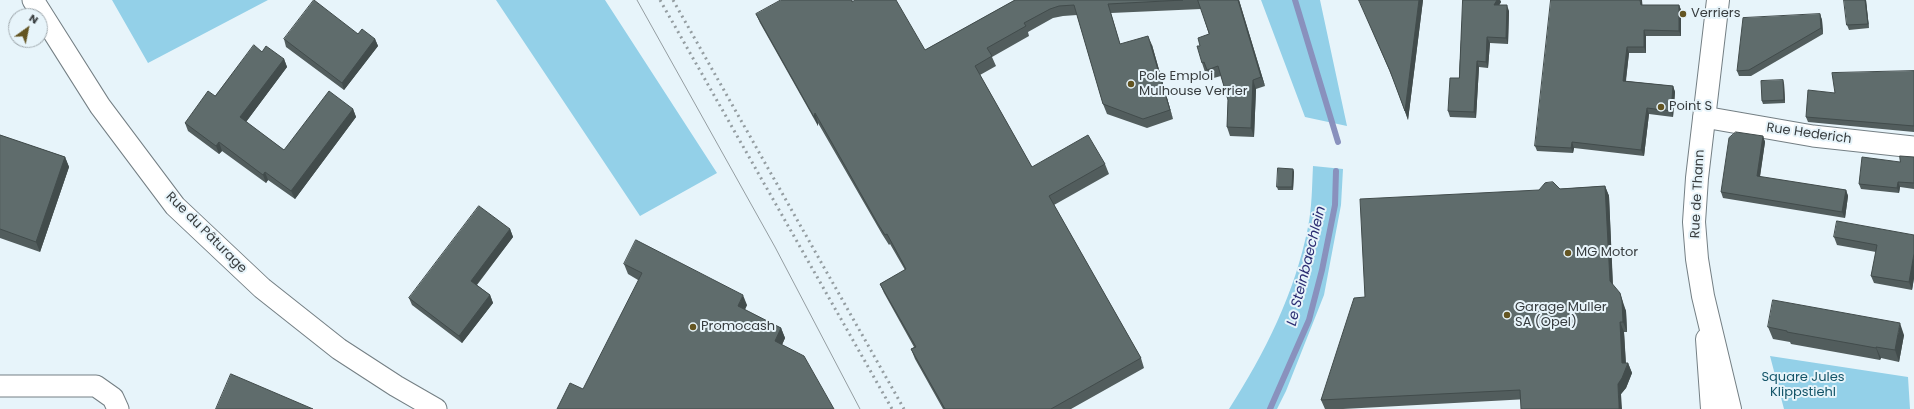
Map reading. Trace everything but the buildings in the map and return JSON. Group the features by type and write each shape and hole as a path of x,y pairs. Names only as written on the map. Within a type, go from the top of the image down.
{"main road":[{"name":"Rue de Thann","path":"1718,0 1696,178 1694,222 1697,259 1703,296 1730,409"},
{"path":"1703,296 1712,409"}],"street":[{"name":"Rue du Pâturage","path":"34,0 100,106 175,206 262,288 328,340 396,386 436,409"},
{"name":"Rue Hederich","path":"1704,117 1813,136 1914,147"},
{"path":"0,386 96,386 113,398 118,409"}],"green space":[{"path":"112,0 268,0 148,63"},
{"path":"496,0 605,0 717,173 640,216"},
{"path":"1261,0 1320,0 1347,126 1305,117"},
{"path":"1313,166 1343,169 1341,205 1324,295 1286,391 1277,409 1229,409 1255,366 1287,299 1302,251 1309,220 1312,197"},
{"name":"Square Jules Klippstiehl","path":"1770,356 1908,377 1910,409 1784,409"}],"waterway":[{"name":"Le Steinbaechlein","path":"1295,0 1338,142"},
{"name":"Le Steinbaechlein","path":"1270,409 1309,320 1322,270 1335,205 1336,171"}],"tram line":[{"path":"637,0 775,247 860,409"}],"railway":[{"path":"660,0 892,409"},
{"path":"673,0 904,409"}],"place":[{"name":"Verriers","path":"1683,14"},
{"name":"Pole Emploi Mulhouse Verrier","path":"1131,84"},
{"name":"Point S","path":"1661,107"},
{"name":"MG Motor","path":"1568,253"},
{"name":"Garage Muller SA (Opel)","path":"1507,315"},
{"name":"Promocash","path":"693,327"}]}
